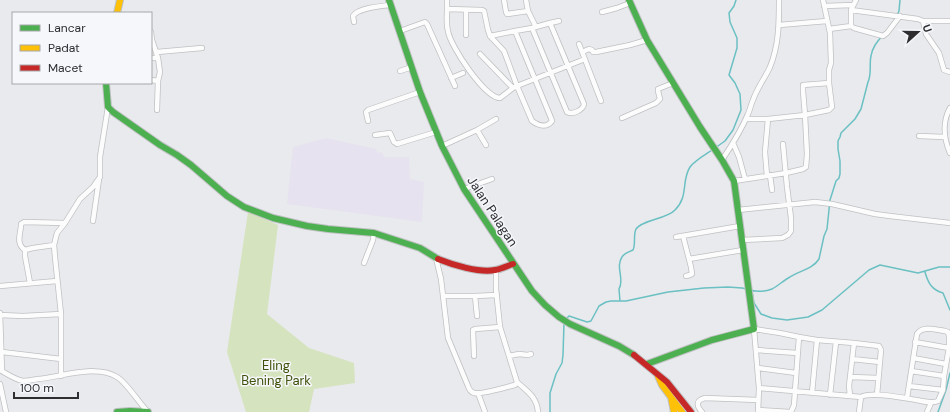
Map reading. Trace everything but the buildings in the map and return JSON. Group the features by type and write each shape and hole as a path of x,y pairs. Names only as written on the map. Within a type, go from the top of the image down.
{"main road":[{"path":"117,12 120,0"},
{"name":"Jalan Palagan","path":"390,2 420,92 442,146 464,189 532,291 545,305 570,324 619,346 647,364 667,382 691,412"},
{"path":"629,2 647,40 672,83 734,181 754,329 712,340 647,364"},
{"path":"106,84 108,107 113,112 154,141 182,158 227,196 244,207 273,218 307,226 374,233 420,248 436,258 448,263 477,270 496,270 513,264"},
{"name":"Jalan Palagan","path":"656,373 662,385 682,412"},
{"path":"671,397 674,412"},
{"path":"117,412 147,412"}],"street":[{"path":"447,0 447,30 451,41 469,70 495,97 498,98 503,96 515,87 585,59"},
{"path":"504,0 507,14 528,11"},
{"path":"526,0 528,11 567,112 574,113 582,109 584,106 583,100 550,23"},
{"path":"722,160 740,131 753,99 769,69 777,43 779,0"},
{"path":"746,119 768,119 805,114 829,110 832,107 829,83 829,70 831,63 829,28 823,0"},
{"path":"354,22 352,16 355,12 390,2"},
{"path":"602,12 629,2"},
{"path":"824,6 855,2"},
{"path":"851,26 851,10 855,2"},
{"path":"447,9 484,11 490,36 504,51 515,87 532,122 547,126 552,121 515,32"},
{"path":"466,10 466,35"},
{"path":"851,10 918,19 923,21 950,21"},
{"path":"829,28 851,26 882,36 887,33 897,16"},
{"path":"490,36 515,32 559,21"},
{"path":"779,25 827,21"},
{"path":"923,21 926,34 939,53 944,70 950,72"},
{"path":"400,31 425,22 455,86"},
{"path":"498,34 500,43 498,45"},
{"path":"152,40 157,52 160,72 158,81 157,110"},
{"path":"582,52 591,49 595,52 647,40"},
{"path":"579,44 601,100"},
{"path":"157,52 202,48"},
{"path":"480,54 504,79 515,87"},
{"path":"152,58 158,58"},
{"path":"400,71 412,68"},
{"path":"504,79 511,71"},
{"path":"452,78 463,73"},
{"path":"152,80 158,81"},
{"path":"622,118 656,103 660,99 658,89 672,83"},
{"path":"734,181 786,173 806,167 807,154 803,91 804,85 829,83"},
{"path":"368,121 366,112 368,110 420,92"},
{"path":"93,221 100,177 100,157 108,107"},
{"path":"950,108 946,116 944,137 950,153"},
{"path":"442,146 477,130 496,119"},
{"path":"768,119 765,152 772,190"},
{"path":"477,130 486,145"},
{"path":"375,136 390,133 394,142 397,144 436,132"},
{"path":"919,136 944,137"},
{"path":"733,143 739,157 745,179"},
{"path":"742,240 782,238 791,232 792,226 783,144"},
{"path":"61,376 62,331 54,245 57,233 80,199 93,187 100,177"},
{"path":"464,189 492,179"},
{"path":"738,210 815,202 875,214 950,223"},
{"path":"54,245 25,250 21,248 19,244 20,226 24,222 65,223"},
{"path":"676,238 740,226"},
{"path":"364,263 373,240 374,233"},
{"path":"683,236 692,274 686,276"},
{"path":"25,250 30,283"},
{"path":"689,259 743,250"},
{"path":"436,258 444,296 448,338 470,390 478,393 515,385 517,382"},
{"path":"496,270 500,327 517,382 531,394 537,403 538,412"},
{"path":"0,286 57,281"},
{"path":"444,296 497,295"},
{"path":"475,296 478,316"},
{"path":"61,314 23,316 0,314 2,352 1,371 23,381 91,371 110,374 123,382 147,412"},
{"path":"474,356 473,330 500,327"},
{"path":"759,388 861,397 864,395 877,395 907,398 931,403 938,401 943,390 949,348 948,332 924,328 917,334 907,398"},
{"path":"799,337 794,405 790,412 758,411 759,388 754,329 817,340 880,346 881,350 877,395"},
{"path":"812,393 817,340"},
{"path":"830,395 836,342"},
{"path":"915,342 949,348"},
{"path":"850,396 850,377 854,343"},
{"path":"756,350 797,353"},
{"path":"2,352 61,359"},
{"path":"509,356 531,354"},
{"path":"913,358 946,364"},
{"path":"852,359 880,362"},
{"path":"758,368 796,373"},
{"path":"911,371 944,376"},
{"path":"850,377 878,378"},
{"path":"0,384 6,412"},
{"path":"909,386 943,390"},
{"path":"478,393 485,412"},
{"path":"859,412 861,397"},
{"path":"702,412 698,406 698,403 702,399 758,400"},
{"path":"131,411 139,402"},
{"path":"927,412 931,403"}],"shaded area":[{"path":"326,138 376,149 378,153 382,152 384,157 409,157 410,179 424,182 422,222 287,204 293,147"}],"green space":[{"name":"Eling Bening Park","path":"248,212 278,225 267,314 309,348 354,363 355,383 314,389 309,412 246,412 227,352"}],"waterway":[{"path":"715,148 725,141 733,130 741,110 740,94 729,75 737,48 737,38 730,22 729,13 736,0"},
{"path":"894,21 899,11 900,0"},
{"path":"750,290 767,291 772,289 788,278 810,268 819,259 827,229 830,200 836,181 840,174 838,141 841,133 855,119 861,109 870,76 870,59 875,45 882,36"},
{"path":"620,301 619,289 621,282 619,265 624,254 633,250 636,229 639,226 666,216 675,210 684,194 687,172 690,167 697,160 712,150"},
{"path":"752,291 754,303 761,314 772,318 787,320 808,317 822,310 869,270 880,265 918,273 939,267 950,267"},
{"path":"925,272 931,286 943,293 950,310"},
{"path":"567,318 569,316 587,322 591,321 599,306 611,301 626,301 668,292 704,288 728,287 747,289"},
{"path":"550,412 550,393 556,374 562,363 564,323"},
{"path":"938,412 950,373"}],"traffic: fast":[{"path":"389,0 420,92 442,146 464,189 532,291 545,305 570,324 619,346 634,355"},
{"path":"629,0 647,40 734,181 754,329 712,340 647,364"},
{"path":"106,84 108,107 113,112 191,165 227,196 244,207 273,218 307,226 374,233 420,248 438,259"},
{"path":"117,412 148,412"}],"traffic: slow":[{"path":"117,12 120,0"},
{"path":"658,376 662,385 682,412"},
{"path":"671,397 674,412"}],"traffic: jam":[{"path":"438,259 458,266 489,271 513,264"},
{"path":"634,355 667,382 691,412"}]}
